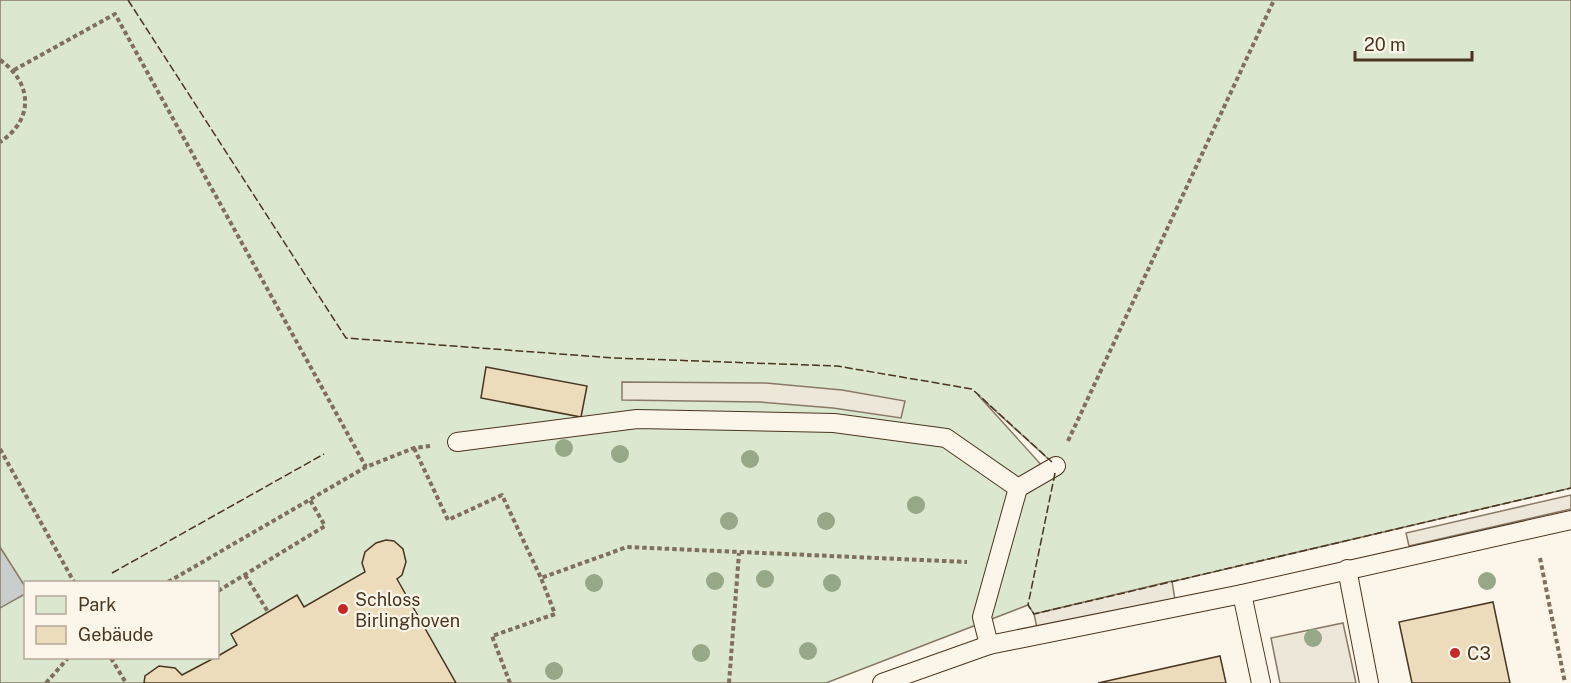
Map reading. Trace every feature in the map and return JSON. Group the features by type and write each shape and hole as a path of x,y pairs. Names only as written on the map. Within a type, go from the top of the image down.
{"lane":[{"path":"457,442 637,418 834,423 946,438 1018,488"},
{"path":"989,645 982,617 1018,488 1056,466"},
{"path":"882,683 989,645 1242,594 1571,520"},
{"path":"1347,569 1369,683"},
{"path":"1242,594 1261,683"}],"path":[{"path":"1056,466 1274,0"},
{"path":"14,70 115,14 366,467"},
{"path":"0,60 14,70 25,94 24,110 18,126 0,142"},
{"path":"170,581 366,467 414,448 457,442"},
{"path":"414,448 448,520 502,495 541,578 555,614 492,636 510,683"},
{"path":"0,449 73,581"},
{"path":"219,590 325,526 310,500"},
{"path":"1534,527 1565,683"},
{"path":"541,578 627,547 998,563"},
{"path":"729,683 739,553"},
{"path":"245,575 267,612"},
{"path":"46,683 66,659"},
{"path":"112,659 126,683"}],"green space":[{"path":"0,0 1571,0 1571,488 1034,614 1028,605 826,683 0,683","holes":["978,395 1056,466 1054,479"]}],"shaded area":[{"path":"622,382 766,383 842,390 905,401 901,418 833,408 760,402 622,400"},
{"path":"1571,495 1571,509 1409,546 1406,533"},
{"path":"0,547 24,585 24,595 0,608"},
{"path":"1172,581 1175,600 1037,628 1034,614"},
{"path":"1343,623 1356,683 1280,683 1271,638"}],"building":[{"path":"486,367 587,386 581,417 481,398"},
{"name":"Schloss Birlinghoven","path":"386,540 394,541 403,549 406,562 402,575 397,579 456,683 144,683 145,676 159,666 175,668 182,675 212,659 219,659 219,655 237,645 231,634 297,595 304,607 365,572 362,563 365,552 376,543"},
{"name":"C3","path":"1493,602 1510,683 1412,683 1399,622"},
{"path":"1220,656 1226,683 1098,683"}],"fence":[{"path":"128,0 346,338 614,358 837,366 972,389 1052,462"},
{"path":"112,573 324,454"},
{"path":"1055,473 1028,605 1034,614 1571,488"}],"place":[{"name":"Schloss Birlinghoven","path":"343,609"},
{"name":"C3","path":"1455,653"}]}
